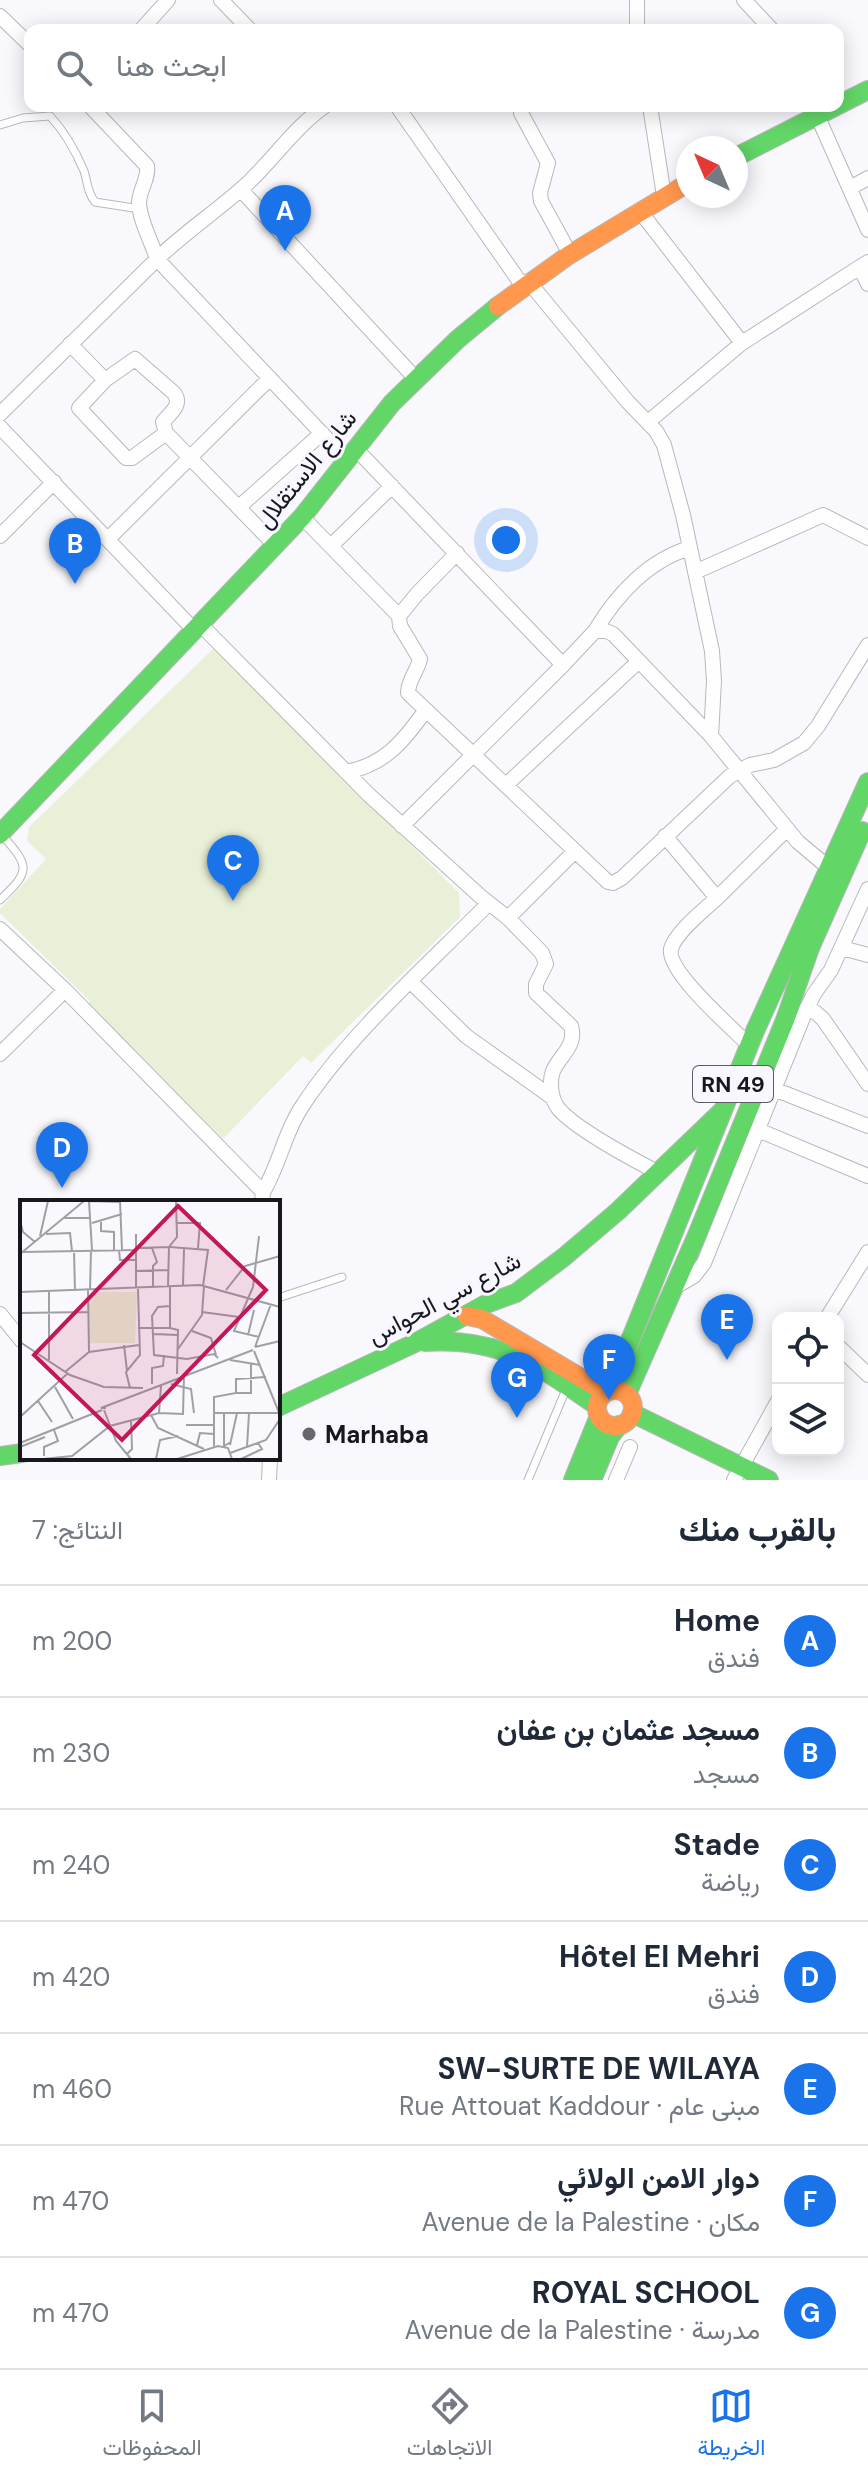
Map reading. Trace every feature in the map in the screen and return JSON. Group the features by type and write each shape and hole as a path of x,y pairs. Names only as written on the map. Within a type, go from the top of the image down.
{"street":[{"path":"146,24 168,0"},
{"path":"221,0 244,24"},
{"path":"637,0 637,24"},
{"path":"744,0 766,24"},
{"path":"0,16 24,39"},
{"path":"844,100 868,90"},
{"path":"96,112 147,166 148,172 140,192 140,209 157,259 322,433 392,486 563,665"},
{"path":"0,414 157,259 241,190 307,112"},
{"path":"401,112 525,283 648,422 664,445 690,548 714,672 711,736"},
{"path":"651,112 664,196"},
{"path":"748,150 814,112"},
{"path":"816,112 868,230"},
{"path":"521,113 548,163 540,193 541,201 570,254"},
{"path":"850,188 868,178"},
{"path":"241,190 416,379"},
{"name":"شارع الاستقلال","path":"0,833 302,517 369,429 416,379 525,283 676,190"},
{"path":"639,210 742,343"},
{"path":"648,422 742,343 864,264 868,284"},
{"path":"70,344 105,380"},
{"path":"166,433 132,458 126,458 79,408 105,380 131,361 135,359 143,364 178,398 178,404 163,422 166,433 275,545"},
{"path":"108,539 270,378"},
{"path":"2,431 346,772 402,826 508,918 545,958 545,971 536,984 536,993 572,1030 571,1044 553,1072 556,1106 659,1173"},
{"path":"239,507 322,433"},
{"path":"0,536 54,482"},
{"path":"331,546 392,486"},
{"path":"695,572 823,515 868,538"},
{"path":"302,517 399,616 400,626 420,659 408,693 605,880 613,883 739,769 774,760 804,743 818,726 868,645"},
{"path":"402,826 563,665 595,631 615,601 652,566 690,548"},
{"path":"399,616 457,553"},
{"path":"595,631 613,634 711,736 787,829 829,868"},
{"path":"506,785 639,661"},
{"path":"346,772 368,768 390,753 425,711"},
{"name":"RN 49","path":"592,1480 610,1437 618,1365 700,1172 749,1045 868,782"},
{"path":"749,1045 699,994 671,959 670,951 677,937 787,829"},
{"name":"RN 49","path":"573,1480 675,1287 766,1086 799,974 866,830"},
{"path":"665,836 717,898"},
{"path":"508,918 575,851"},
{"path":"675,1287 694,1276 704,1263 758,1130 766,1086 842,948 868,889"},
{"path":"0,929 65,990 262,1197 282,1142 312,1091 346,1050 489,903"},
{"path":"842,948 868,955"},
{"path":"799,974 822,982"},
{"path":"411,982 466,1036 553,1098"},
{"path":"0,1054 65,990"},
{"path":"806,1010 815,1012 823,1019 868,1084"},
{"path":"766,1086 868,1126"},
{"name":"شارع سي الحواس","path":"280,1406 415,1343 486,1304 516,1293 564,1257 659,1173 723,1110"},
{"path":"758,1130 868,1176"},
{"path":"831,1312 868,1252"},
{"path":"0,1314 20,1339"},
{"path":"467,1316 482,1319 587,1379 613,1405"},
{"path":"415,1343 460,1340 489,1344 613,1405 738,1472 769,1480"},
{"path":"844,1352 868,1375"},
{"path":"738,1472 772,1412"},
{"path":"616,1480 630,1447"},
{"path":"0,1456 20,1453"},
{"path":"269,1480 270,1460"}],"lane":[{"path":"0,125 23,118 50,116 61,128 85,173 88,194 95,202 140,209"},
{"path":"0,833 24,859 24,868 17,882 0,900"},
{"path":"280,1297 342,1277"},
{"path":"528,1480 568,1385"}],"green space":[{"path":"215,647 459,893 460,917 311,1063 303,1056 223,1139 86,1006 90,1001 0,913 0,909 46,859 27,841 29,827"}],"traffic: fast":[{"path":"844,102 868,90"},
{"path":"748,151 825,112"},
{"path":"0,834 302,517 392,403 458,339 498,306"},
{"path":"610,1390 755,1031 868,782"},
{"path":"627,1394 697,1235 785,1020 810,948 862,831"},
{"path":"280,1406 415,1343 486,1304 516,1293 618,1211 721,1112"},
{"path":"425,1342 476,1344 497,1349 536,1366 597,1406"},
{"path":"632,1413 769,1480"},
{"path":"573,1480 599,1416"},
{"path":"592,1480 610,1437 619,1425"},
{"path":"0,1456 20,1453"}],"traffic: slow":[{"path":"498,306 569,255 676,190"},
{"path":"467,1316 482,1319 605,1392"},
{"path":"615,1390 628,1395 633,1408 628,1421 615,1426 602,1421 597,1408 602,1395 615,1390"}],"place":[{"name":"Home","path":"285,251"},
{"name":"مسجد عثمان بن عفان","path":"75,584"},
{"name":"Stade","path":"233,901"},
{"name":"Hôtel El Mehri","path":"62,1188"},
{"name":"SW-SURTE DE WILAYA","path":"727,1360"},
{"name":"دوار الامن الولائي","path":"609,1400"},
{"name":"ROYAL SCHOOL","path":"517,1418"},
{"name":"Marhaba","path":"309,1434"}]}
